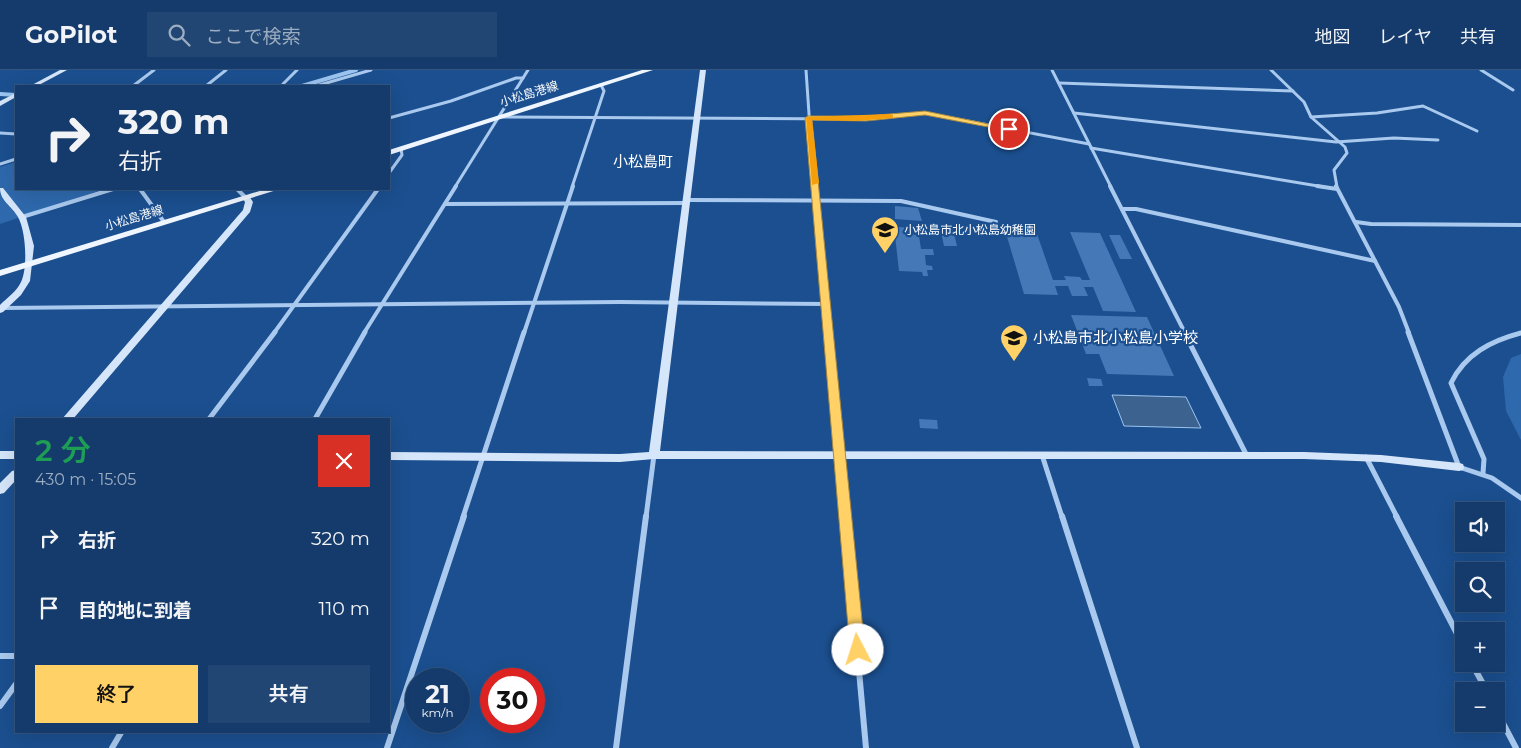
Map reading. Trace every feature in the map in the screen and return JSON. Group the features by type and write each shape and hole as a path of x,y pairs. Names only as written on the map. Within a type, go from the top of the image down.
{"main road":[{"name":"小松島港線","path":"390,153 649,70"},
{"name":"小松島港線","path":"0,273 272,190"}],"street":[{"path":"35,85 64,70"},
{"path":"134,85 154,70"},
{"path":"207,85 226,70"},
{"path":"283,84 298,70"},
{"path":"319,85 371,70"},
{"path":"316,418 382,303 528,70"},
{"path":"616,748 704,70"},
{"path":"806,70 808,118 866,748"},
{"path":"1052,70 1247,456"},
{"path":"1271,70 1304,102 1311,117 1340,142 1347,153 1334,170 1338,189 1399,308 1459,467"},
{"path":"1481,70 1513,90"},
{"path":"390,118 416,112 516,78 523,78"},
{"path":"1058,83 1293,91"},
{"path":"387,748 604,92 601,85"},
{"path":"0,104 15,96"},
{"path":"1311,117 1377,113 1423,106 1476,131"},
{"path":"499,117 866,118 925,113 1090,146 1338,189"},
{"path":"1074,113 1340,142 1400,138 1438,140"},
{"path":"0,133 15,134"},
{"path":"390,173 402,155 401,149"},
{"path":"0,164 15,159"},
{"path":"0,190 22,217 30,246 26,280 18,293 1,309"},
{"path":"22,217 110,190"},
{"path":"141,190 164,222"},
{"path":"68,418 246,210 249,202 238,190"},
{"path":"210,418 294,306 377,190"},
{"path":"445,204 907,202 996,222"},
{"path":"1122,209 1136,209 1375,262"},
{"path":"1356,222 1371,224 1521,225"},
{"path":"1,309 294,306 382,303 673,302 826,304"},
{"path":"1483,472 1484,459 1451,383 1462,362 1484,346 1502,337 1521,333"},
{"path":"0,455 15,454"},
{"path":"390,456 620,458 654,456 840,455 1366,457 1426,462 1483,472 1501,482 1521,498"},
{"path":"1042,455 1137,748"},
{"path":"1366,457 1455,630"},
{"path":"0,490 15,475"},
{"path":"0,656 15,656"},
{"path":"0,706 15,685"},
{"path":"1505,727 1516,748"},
{"path":"112,748 121,733"}],"shaded area":[{"path":"15,162 15,190 101,190 0,224 0,167"},
{"path":"1521,354 1521,440 1506,411 1503,377 1511,358"},
{"path":"1112,395 1186,397 1201,428 1124,426"}],"building":[{"path":"895,206 918,208 922,221 895,219"},
{"path":"894,227 925,228 926,236 919,236 921,249 933,249 934,255 925,255 926,265 932,266 933,270 927,270 928,276 923,276 922,272 899,271"},
{"path":"940,228 953,229 957,246 944,246"},
{"path":"1005,230 1036,231 1053,280 1066,280 1064,276 1090,280 1070,232 1100,233 1136,312 1103,311 1093,287 1084,287 1088,296 1072,296 1068,286 1055,286 1058,295 1024,294"},
{"path":"1109,235 1120,235 1132,259 1120,259"},
{"path":"1071,315 1147,317 1174,376 1107,374 1099,354 1086,354"},
{"path":"1087,378 1101,379 1103,386 1089,386"},
{"path":"919,419 937,420 938,429 920,428"}],"waterway":[{"path":"305,85 356,70"},
{"path":"0,94 15,95"}],"slow traffic":[{"path":"815,183 808,118 855,119 890,116"}],"place":[{"name":"小松島市北小松島幼稚園","path":"885,254"},
{"name":"小松島市北小松島小学校","path":"1014,362"}],"district":[{"name":"小松島町","path":"643,162"}],"route":[{"path":"858,650 808,118 843,119 925,113 1009,129"}]}
